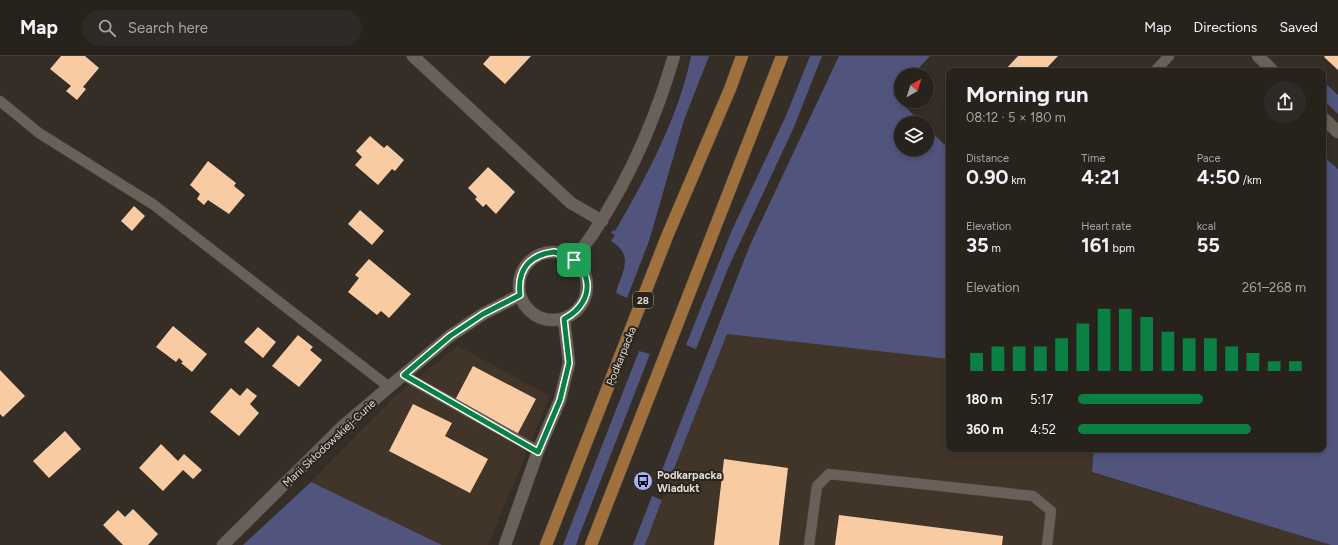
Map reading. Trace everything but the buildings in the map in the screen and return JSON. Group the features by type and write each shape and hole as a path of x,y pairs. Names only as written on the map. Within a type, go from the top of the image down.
{"main road":[{"name":"Podkarpacka","path":"546,545 668,234 730,89 742,56"},
{"path":"592,545 782,56"}],"street":[{"path":"413,56 571,203 602,221"},
{"path":"574,260 602,221 628,174 665,88 674,56"},
{"path":"1258,56 1270,68"},
{"path":"1326,121 1338,132"},
{"path":"554,252 565,254 574,260 582,268 586,277 587,288 585,298 580,307 573,314 564,319 553,321 542,319 532,313 524,305 518,284 526,265 534,257 544,253 554,252"},
{"name":"Marii Skłodowskiej-Curie","path":"223,545 342,427 450,336 483,314 520,295"},
{"path":"505,545 538,452 560,400 569,363 564,319"}],"lane":[{"path":"1158,68 1169,56"},
{"path":"0,101 39,133 154,205 389,388"},
{"path":"404,375 538,452"},
{"path":"809,545 817,486 829,474 1033,496 1051,511 1047,545"}],"shaded area":[{"path":"691,56 709,56 684,120 649,241 627,298 616,293 625,264 625,258 623,252 611,241 615,235 611,233 613,230 615,231 660,146 679,101"},
{"path":"810,56 822,56 794,127 729,266 696,349 686,345 732,230 785,118"},
{"path":"839,56 930,56 919,68 894,68 894,108 906,108 915,116 894,116 894,156 934,156 934,135 946,146 946,359 727,334 670,479 660,475 750,245"},
{"path":"1326,84 1338,95 1338,114 1326,103"},
{"path":"1326,159 1338,169 1338,545 1331,545 1092,472 1094,452 1326,452"},
{"path":"727,334 946,359 946,452 1094,452 1092,473 1331,545 645,545"},
{"path":"458,346 550,396 488,545 442,545 311,482 391,400"},
{"path":"639,351 650,354 576,545 563,545"},
{"path":"311,482 442,545 243,545"},
{"path":"652,496 662,500 645,545 633,545"}],"place":[{"name":"Podkarpacka Wiadukt","path":"643,481"}],"route":[{"path":"554,252 565,254 574,260 582,268 586,277 587,288 585,298 580,307 573,314 564,319 569,363 560,400 538,452 404,375 450,336 483,314 520,295 518,284 521,274 526,265 534,257 544,253 554,252"}]}
